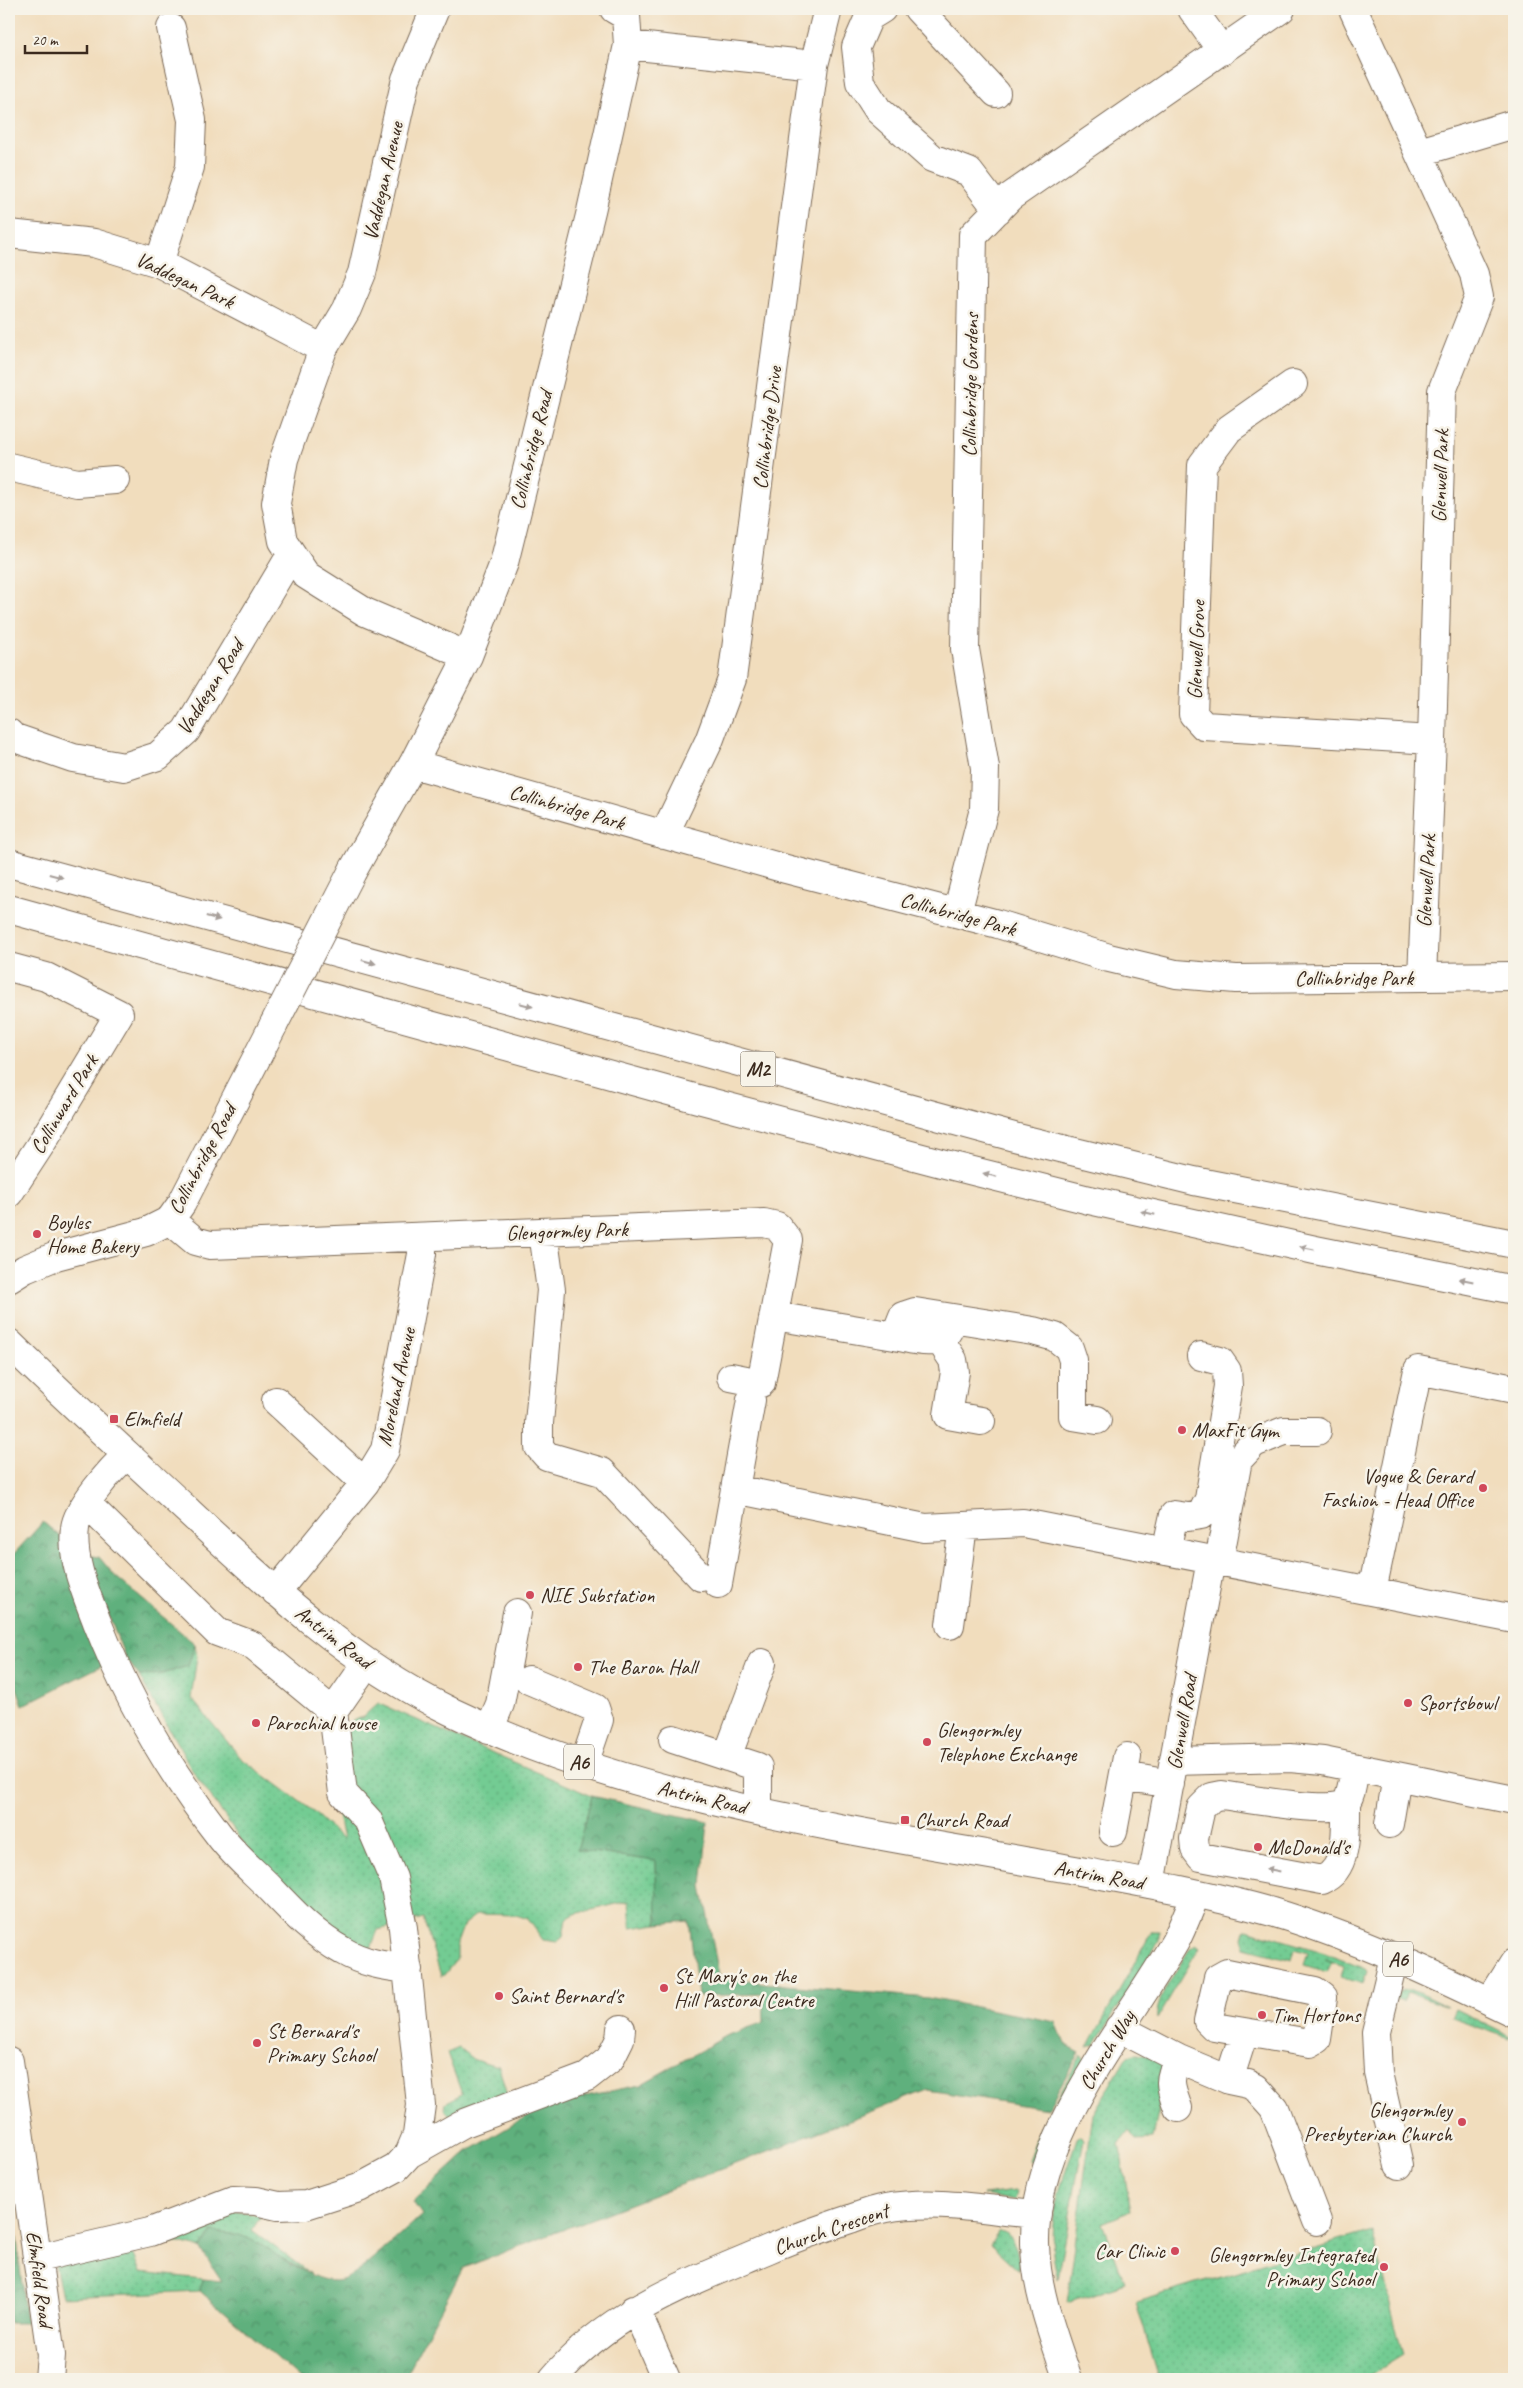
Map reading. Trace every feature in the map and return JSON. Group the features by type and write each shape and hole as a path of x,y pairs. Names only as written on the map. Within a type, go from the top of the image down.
{"main road":[{"name":"Vaddegan Avenue","path":"323,349 347,309 362,273 406,79 436,9"},
{"name":"Collinbridge Drive","path":"664,835 709,741 732,679 814,65 828,9"},
{"path":"882,9 869,17 856,47 860,82 878,110 932,158 969,172 998,210"},
{"path":"918,9 996,93"},
{"path":"1192,9 1222,51"},
{"name":"Collinbridge Gardens","path":"957,913 984,809 985,768 965,649 973,235 1010,197 1281,9"},
{"name":"Glenwell Park","path":"1353,9 1420,152 1474,274 1479,297 1442,391 1432,740 1422,977"},
{"name":"Collinbridge Road","path":"9,1279 25,1269 56,1256 146,1232 170,1220 182,1203 353,870 413,764 468,656 504,563 591,212 628,45 623,11"},
{"path":"159,263 190,167 192,120 171,28"},
{"path":"628,45 814,65"},
{"path":"1420,152 1514,124"},
{"name":"Vaddegan Park","path":"9,234 94,243 159,263 323,349"},
{"path":"323,349 284,459 276,503 283,541 306,575 365,612 468,656"},
{"name":"Glenwell Grove","path":"1293,384 1229,429 1202,465 1193,714 1204,726 1432,740"},
{"path":"9,467 77,483 115,480"},
{"name":"Vaddegan Road","path":"9,733 12,736 73,758 124,767 158,756 186,731 291,555"},
{"name":"Collinbridge Park","path":"413,764 664,835 957,913 1109,958 1176,974 1236,979 1514,976"},
{"name":"M2","path":"9,863 724,1060 1014,1137 1194,1180 1514,1244"},
{"name":"M2","path":"9,909 678,1094 960,1168 1085,1199 1315,1250 1514,1290"},
{"name":"Collinward Park","path":"9,967 46,977 119,1014 41,1144 9,1193"},
{"name":"Glengormley Park","path":"170,1220 195,1241 210,1245 764,1223 777,1226 788,1240 761,1383 730,1377"},
{"path":"543,1232 551,1290 539,1423 539,1446 547,1456 602,1472 709,1580 735,1489 750,1400"},
{"name":"Moreland Avenue","path":"276,1592 365,1483 385,1450 422,1254 422,1237"},
{"path":"774,1316 895,1336 903,1316 915,1312 947,1329 1033,1331 1055,1337 1069,1348 1073,1360 1073,1416 1097,1420"},
{"path":"947,1329 955,1372 948,1415 981,1421"},
{"name":"Antrim Road","path":"9,1342 276,1592 320,1630 366,1663 444,1709 489,1730 546,1753 626,1779 758,1810 1151,1884 1278,1914 1394,1958 1514,2013"},
{"path":"1166,1551 1174,1515 1188,1517 1201,1515 1209,1499 1228,1386 1227,1371 1220,1360 1201,1356"},
{"path":"1372,1591 1418,1370 1514,1388"},
{"path":"276,1401 365,1483"},
{"name":"Glenwell Road","path":"1151,1884 1215,1561 1238,1460 1254,1443 1284,1431 1317,1431"},
{"path":"127,1454 111,1470 86,1504 77,1518 75,1527 82,1584 109,1654 135,1706 179,1779 220,1836 318,1935 343,1952 373,1965 408,1969"},
{"path":"735,1489 925,1528 1023,1523 1514,1619"},
{"path":"86,1504 217,1632 252,1645 333,1712"},
{"path":"950,1625 963,1526"},
{"path":"489,1730 500,1704 517,1613"},
{"path":"366,1663 333,1712 343,1793 368,1820 393,1878 404,1928 421,2105 417,2135 409,2154"},
{"path":"727,1757 762,1663"},
{"path":"529,1680 595,1708 599,1720 584,1764"},
{"path":"673,1739 758,1767 758,1810"},
{"path":"1113,1832 1125,1766 1172,1773 1290,1758 1355,1768 1514,1800"},
{"path":"1346,1803 1337,1808 1309,1807 1222,1796 1206,1801 1201,1808 1194,1839 1195,1850 1201,1857 1322,1880 1331,1876 1337,1870 1341,1856 1346,1827 1346,1803 1355,1768"},
{"path":"1389,1824 1397,1776"},
{"name":"Church Way","path":"1037,2214 1046,2173 1059,2137 1078,2099 1120,2028 1175,1942 1196,1894"},
{"path":"1394,1958 1376,2032 1378,2073 1399,2165"},
{"path":"1490,2001 1514,1962"},
{"path":"1120,2028 1179,2059 1229,2080 1248,2084 1256,2088 1274,2108 1316,2221"},
{"path":"38,2258 150,2232 233,2200 256,2201 278,2206 306,2205 359,2188 396,2168 409,2154 462,2124 587,2077 610,2059 620,2038 621,2029"},
{"path":"1229,2080 1244,2033"},
{"path":"1178,2108 1170,2081 1171,2073 1179,2059"},
{"name":"Elmfield Road","path":"9,2061 14,2134 38,2258 50,2355 49,2379"},
{"name":"Church Crescent","path":"553,2379 598,2334 634,2310 705,2276 801,2236 884,2208 918,2204 1037,2214"},
{"path":"1037,2214 1035,2244 1038,2279 1047,2318 1068,2379"},
{"path":"634,2310 666,2379"}],"green space":[{"path":"43,1522 63,1539 103,1665 23,1705 9,1666 9,1559"},
{"path":"85,1555 99,1557 115,1576 195,1644 188,1666 162,1674 139,1676 125,1657"},
{"path":"195,1644 197,1657 191,1698 241,1758 310,1809 343,1840 332,1787 335,1728 363,1717 378,1703 592,1796 577,1850 656,1861 657,1924 631,1928 629,1901 575,1914 566,1919 563,1937 557,1942 543,1940 528,1919 516,1915 477,1914 464,1924 457,1943 457,1959 441,1976 423,1918 378,1930 371,1948 361,1952 329,1932 265,1873 195,1775 139,1676 162,1674 188,1666"},
{"path":"592,1796 708,1822 702,1886 719,1975 764,1983 928,1998 1056,2022 1065,2044 1080,2052 1047,2109 928,2090 463,2268 404,2379 300,2379 200,2291 202,2279 222,2281 200,2248 212,2232 239,2235 317,2277 330,2281 342,2280 359,2270 422,2215 413,2202 467,2152 547,2104 640,2085 726,2036 764,2022 763,1994 698,1996 689,1921 657,1924 656,1861 577,1850"},
{"path":"1247,1929 1325,1953 1365,1969 1367,1971 1363,1984 1341,1977 1344,1966 1325,1959 1332,1962 1327,1972 1304,1965 1308,1953 1295,1949 1292,1960 1245,1948 1242,1938 1244,1931"},
{"path":"1152,1931 1159,1931 1159,1940 1153,1951 1095,2045 1088,2047"},
{"path":"1196,1944 1200,1947 1157,2019 1159,2002 1163,1993 1190,1948"},
{"path":"1404,1990 1412,1990 1448,2007 1408,1993 1403,2002 1394,1999 1398,1993"},
{"path":"1455,2009 1510,2036 1509,2038 1451,2018"},
{"path":"459,2048 474,2060 499,2066 507,2095 452,2117 444,2109 445,2103 462,2094 447,2053"},
{"path":"1137,2053 1154,2056 1166,2069 1153,2139 1136,2140 1129,2131 1119,2144 1131,2211 1102,2223 1125,2283 1067,2303 1093,2114 1127,2057"},
{"path":"1081,2055 1086,2060 1055,2117 1047,2116"},
{"path":"1041,2126 1048,2129 1035,2163 1028,2160"},
{"path":"1080,2135 1084,2139 1058,2279 1052,2240 1053,2223 1060,2191 1077,2138"},
{"path":"1015,2191 1017,2191 1015,2201 983,2195"},
{"path":"234,2211 261,2216 252,2230 311,2274 240,2236 212,2232 200,2248 179,2243 158,2243"},
{"path":"12,2224 17,2239 26,2323 9,2323 9,2225"},
{"path":"1372,2231 1404,2355 1365,2379 1159,2379 1136,2302"},
{"path":"999,2232 1010,2238 1016,2247 1019,2271 990,2244"},
{"path":"131,2248 141,2272 202,2279 200,2291 62,2297 55,2264"}],"place":[{"name":"Boyles Home Bakery","path":"37,1234"},
{"name":"Elmfield","path":"114,1419"},
{"name":"MaxFit Gym","path":"1182,1430"},
{"name":"Vogue & Gerard Fashion - Head Office","path":"1483,1488"},
{"name":"NIE Substation","path":"530,1595"},
{"name":"The Baron Hall","path":"578,1667"},
{"name":"Sportsbowl","path":"1408,1703"},
{"name":"Parochial house","path":"256,1723"},
{"name":"Glengormley Telephone Exchange","path":"927,1742"},
{"name":"Church Road","path":"905,1820"},
{"name":"McDonald's","path":"1258,1847"},
{"name":"St Mary's on the Hill Pastoral Centre","path":"664,1988"},
{"name":"Saint Bernard's","path":"499,1996"},
{"name":"Tim Hortons","path":"1262,2015"},
{"name":"St Bernard's Primary School","path":"257,2043"},
{"name":"Glengormley Presbyterian Church","path":"1462,2122"},
{"name":"Car Clinic","path":"1175,2251"},
{"name":"Glengormley Integrated Primary School","path":"1384,2267"}]}
